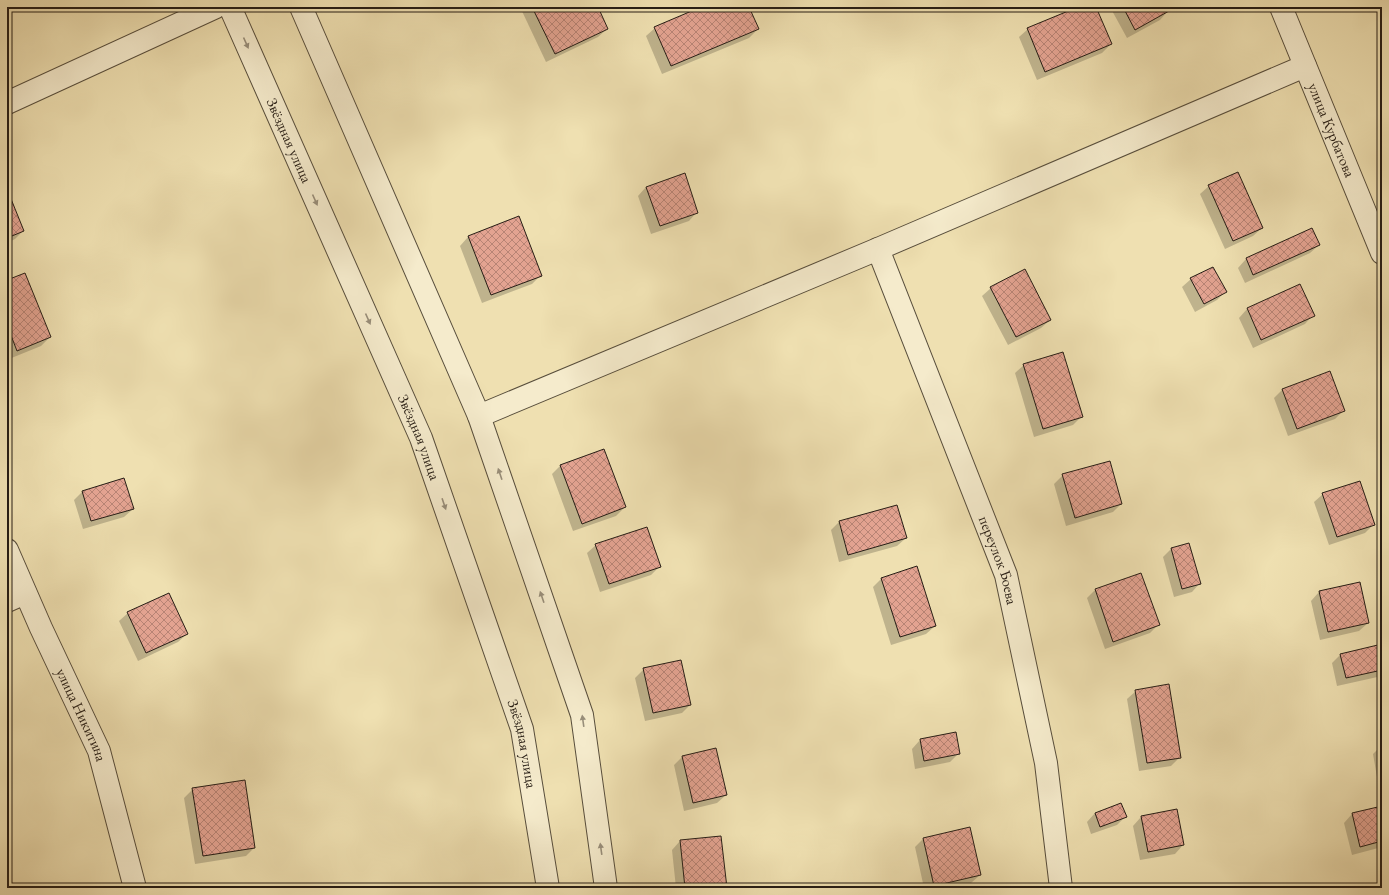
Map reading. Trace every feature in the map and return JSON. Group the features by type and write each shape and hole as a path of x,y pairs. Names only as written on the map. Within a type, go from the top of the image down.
{"street":[{"path":"7,104 216,7"},
{"name":"Звёздная улица","path":"230,7 421,438 522,729 548,888"},
{"path":"301,7 479,416 582,715 606,888"},
{"name":"улица Курбатова","path":"1281,7 1382,253"},
{"path":"479,416 878,249 1305,66"},
{"name":"переулок Боева","path":"878,249 1006,575 1046,763 1060,888"},
{"name":"улица Никитина","path":"7,550 16,597 99,751 135,888"}],"building":[{"path":"532,7 598,7 608,29 555,54"},
{"path":"701,7 749,7 759,29 671,66 654,27"},
{"path":"1078,7 1096,7 1112,44 1045,72 1027,28"},
{"path":"1123,7 1167,7 1169,11 1135,30"},
{"path":"1238,172 1263,228 1233,241 1208,185"},
{"path":"685,173 698,213 660,226 646,187"},
{"path":"7,189 24,231 7,238"},
{"path":"519,216 542,276 491,295 468,236"},
{"path":"1312,228 1320,245 1253,275 1246,258"},
{"path":"1213,267 1227,292 1204,304 1190,278"},
{"path":"1025,269 1051,320 1016,337 990,287"},
{"path":"25,273 51,337 17,351 7,325 7,280"},
{"path":"1300,284 1315,316 1261,340 1247,308"},
{"path":"1063,352 1083,417 1043,429 1023,364"},
{"path":"1330,371 1345,411 1297,429 1282,389"},
{"path":"604,449 626,507 582,524 560,465"},
{"path":"1110,461 1122,504 1075,518 1062,474"},
{"path":"124,478 134,509 91,521 82,491"},
{"path":"1360,481 1375,525 1337,537 1322,493"},
{"path":"897,505 907,538 848,555 839,521"},
{"path":"647,527 661,567 609,584 595,544"},
{"path":"1189,543 1201,584 1182,589 1171,548"},
{"path":"917,566 936,626 900,637 881,578"},
{"path":"1141,573 1160,625 1113,642 1095,589"},
{"path":"1360,582 1369,623 1328,632 1319,591"},
{"path":"169,593 188,634 146,653 127,612"},
{"path":"1382,644 1382,670 1346,678 1340,654"},
{"path":"681,660 691,705 653,713 643,668"},
{"path":"1169,684 1181,758 1147,763 1135,690"},
{"path":"956,732 960,754 924,761 920,739"},
{"path":"716,748 727,795 693,803 682,756"},
{"path":"245,780 255,848 203,856 192,788"},
{"path":"1121,803 1127,817 1100,827 1095,813"},
{"path":"1382,806 1382,841 1360,847 1352,813"},
{"path":"1177,809 1184,845 1148,852 1141,816"},
{"path":"970,827 981,875 934,886 923,838"},
{"path":"721,836 727,888 685,888 680,840"}]}
